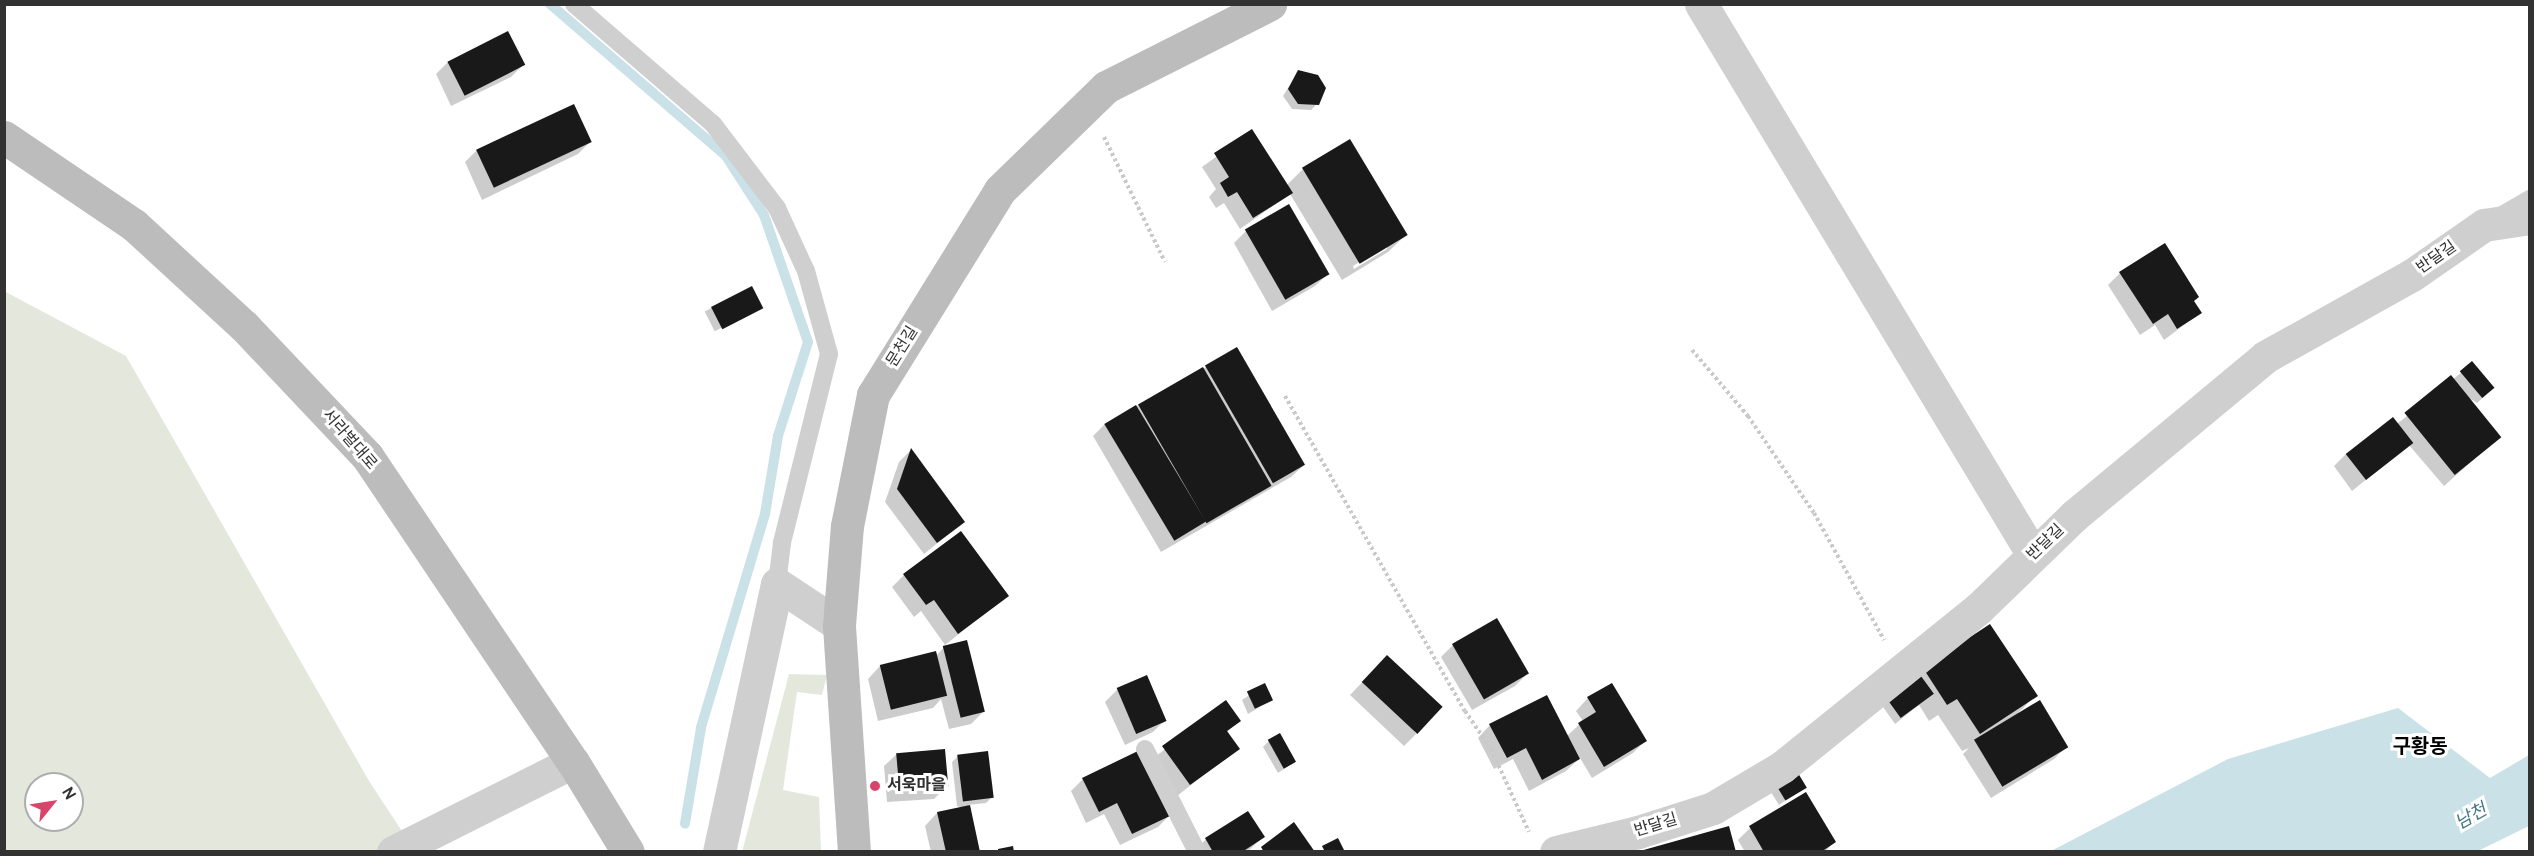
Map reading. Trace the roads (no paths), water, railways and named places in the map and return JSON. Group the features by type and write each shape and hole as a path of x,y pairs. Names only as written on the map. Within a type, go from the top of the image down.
{"street":[{"name":"문천길","path":"854,852 839,625 846,526 873,395 1000,190 1106,87 1270,4"},
{"path":"1701,4 2033,555"},
{"name":"서라벌대로","path":"4,138 134,225 244,326 367,456 573,762 628,852"},
{"name":"반달길","path":"1544,846 1638,832 1713,808 1782,768 1979,608 2075,514 2265,357 2412,275 2484,225 2529,218"},
{"path":"719,852 777,584 839,625"},
{"path":"393,852 573,762"}],"lane":[{"path":"574,4 713,124 777,208 806,272 829,354 782,543 777,584"},
{"path":"2484,225 2529,199"},
{"path":"1145,749 1197,852"}],"water":[{"name":"남천","path":"2398,708 2490,778 2529,755 2529,826 2478,851 2051,851 2228,759"}],"waterway":[{"path":"550,4 726,156 764,215 808,342 778,436 765,514 701,728 685,824"}],"place":[{"name":"서욱마을","path":"875,786"}],"district":[{"name":"구황동","path":"2420,748"}]}
